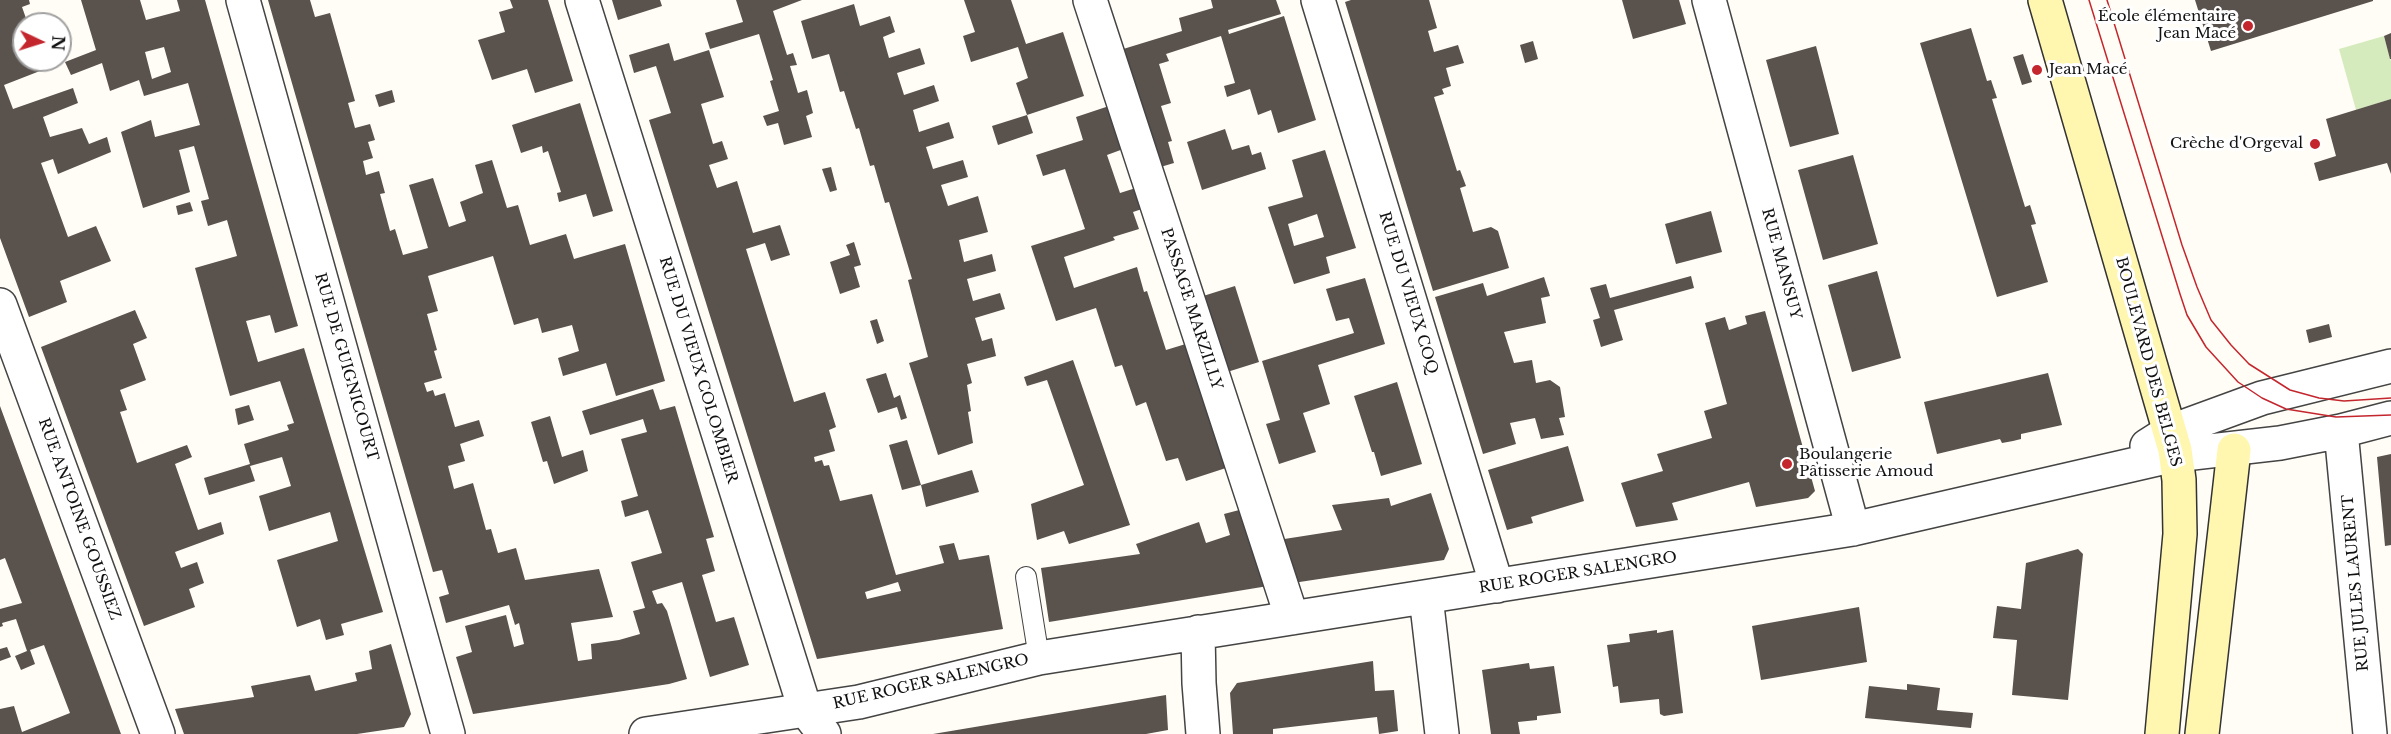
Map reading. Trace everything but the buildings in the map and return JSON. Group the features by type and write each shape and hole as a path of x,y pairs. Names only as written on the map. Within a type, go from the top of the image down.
{"main road":[{"name":"BOULEVARD DES BELGES","path":"2045,0 2172,443 2179,480 2180,534 2162,734"},
{"path":"2202,734 2234,450"}],"street":[{"name":"RUE DE GUIGNICOURT","path":"243,0 448,734"},
{"name":"RUE DU VIEUX COLOMBIER","path":"582,0 815,721"},
{"name":"PASSAGE MARZILLY","path":"1090,0 1292,618"},
{"name":"RUE DU VIEUX COQ","path":"1318,0 1497,586"},
{"name":"RUE MANSUY","path":"1709,0 1853,529"},
{"name":"RUE ANTOINE GOUSSIEZ","path":"0,305 158,734"},
{"name":"RUE ROGER SALENGRO","path":"646,734 815,721 859,702 1039,658 1853,529 2113,468 2280,392 2391,366"},
{"path":"2172,443 2234,450 2342,431 2391,418"},
{"name":"RUE JULES LAURENT","path":"2342,431 2370,734"},
{"path":"1426,597 1442,734"},
{"path":"1198,632 1203,734"}],"lane":[{"name":"RUE ROGER SALENGRO","path":"1026,577 1039,658"}],"green space":[{"path":"2384,36 2391,61 2391,99 2356,110 2339,49"}],"tram line":[{"path":"2089,0 2187,315 2206,347 2238,382 2262,398 2286,409 2336,417 2391,415"},
{"path":"2107,0 2182,245 2211,320 2249,364 2290,390 2319,398 2344,401 2391,398"}],"place":[{"name":"École élémentaire Jean Macé","path":"2248,26"},
{"name":"Jean Macé","path":"2037,70"},
{"name":"Crèche d'Orgeval","path":"2315,144"},
{"name":"Boulangerie Pâtisserie Amoud","path":"1787,464"}]}
